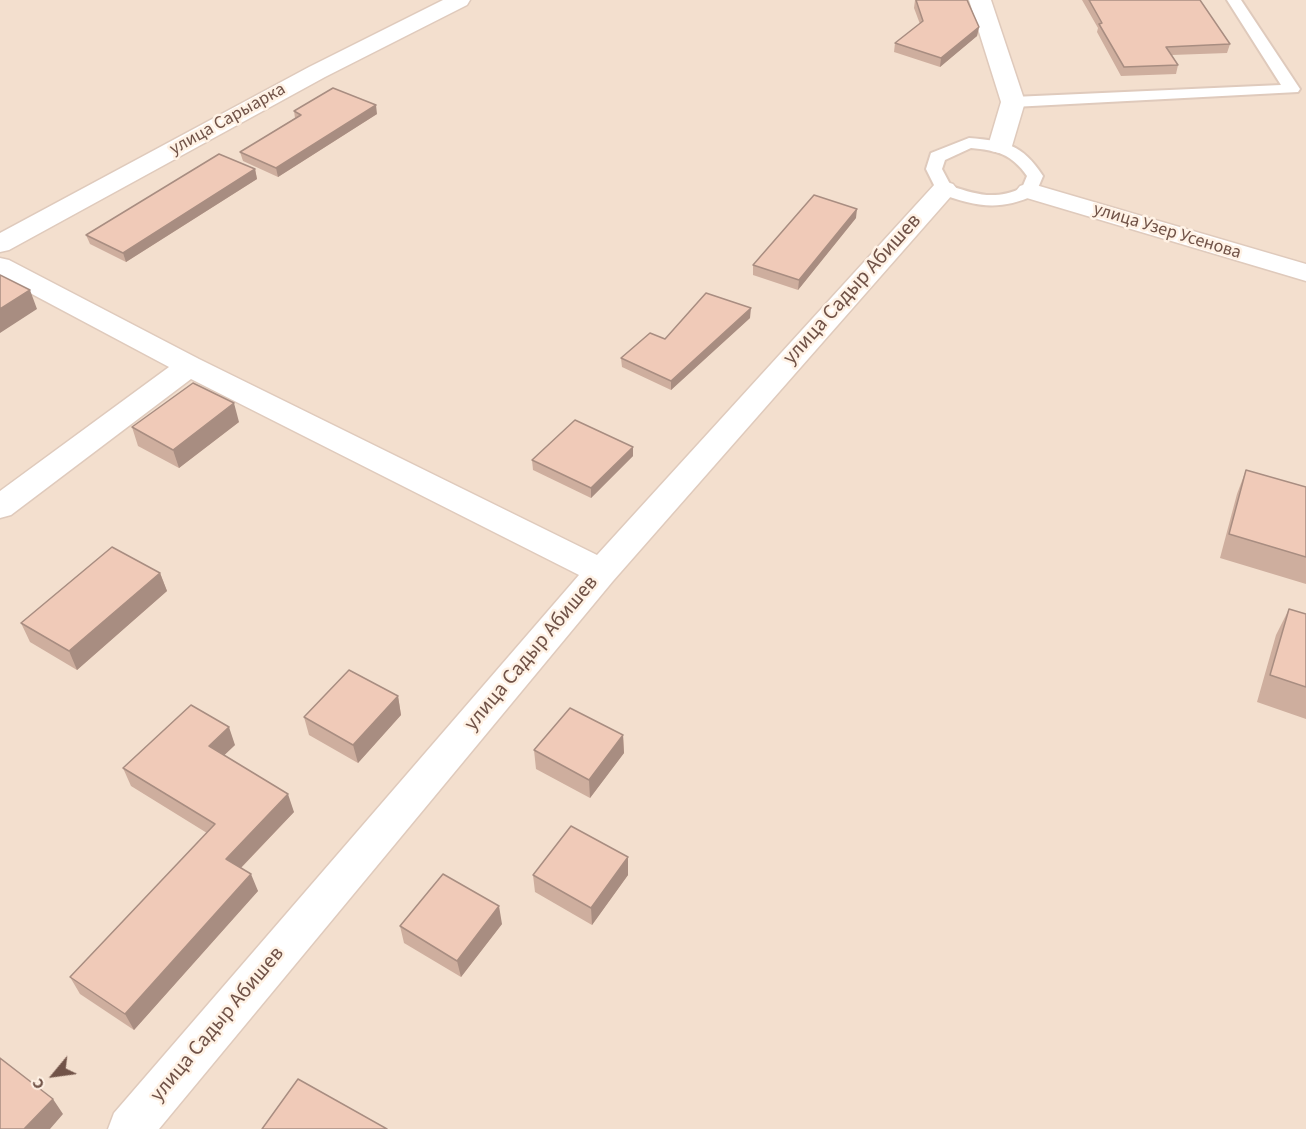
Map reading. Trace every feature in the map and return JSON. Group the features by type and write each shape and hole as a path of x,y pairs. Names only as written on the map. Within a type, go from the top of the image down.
{"street":[{"name":"улица Сарыарка","path":"0,244 317,72 459,0"},
{"path":"980,0 1013,102 1000,146"},
{"name":"улица Садыр Абишев","path":"130,1129 601,572 944,189"},
{"name":"улица Узер Усенова","path":"1029,191 1306,273"},
{"path":"0,266 189,366 601,572"},
{"path":"0,507 189,366"}],"lane":[{"path":"1013,102 1292,89 1234,0"},
{"path":"969,143 1000,146 1024,158 1035,176 1029,191 1013,200 993,203 969,199 944,189 934,169 937,157 969,143"}],"shaded area":[{"path":"0,0 1306,0 1306,1129 0,1129"}],"building":[{"path":"916,0 967,0 979,27 941,58 895,43 923,21"},
{"path":"1089,0 1200,0 1230,44 1166,47 1178,65 1124,67 1099,24 1102,23"},
{"path":"333,88 376,105 276,168 240,152 301,115 294,111"},
{"path":"219,154 255,169 123,253 86,235"},
{"path":"814,195 857,209 799,280 753,265"},
{"path":"0,275 30,290 0,309"},
{"path":"706,293 751,308 671,381 621,358 650,333 665,339"},
{"path":"193,383 234,403 173,450 132,427"},
{"path":"575,420 633,447 591,488 532,460"},
{"path":"1246,470 1306,487 1306,557 1229,534"},
{"path":"112,547 160,573 69,651 21,623"},
{"path":"1289,609 1306,614 1306,687 1270,675"},
{"path":"349,670 398,696 353,745 304,717"},
{"path":"191,705 229,727 209,746 288,794 226,859 251,874 125,1014 70,977 215,824 123,768"},
{"path":"570,708 623,735 589,780 534,750"},
{"path":"571,826 628,857 591,908 533,875"},
{"path":"443,874 499,906 457,961 400,926"},
{"path":"0,1058 53,1099 24,1129 0,1129"},
{"path":"298,1079 387,1129 262,1129"}]}
